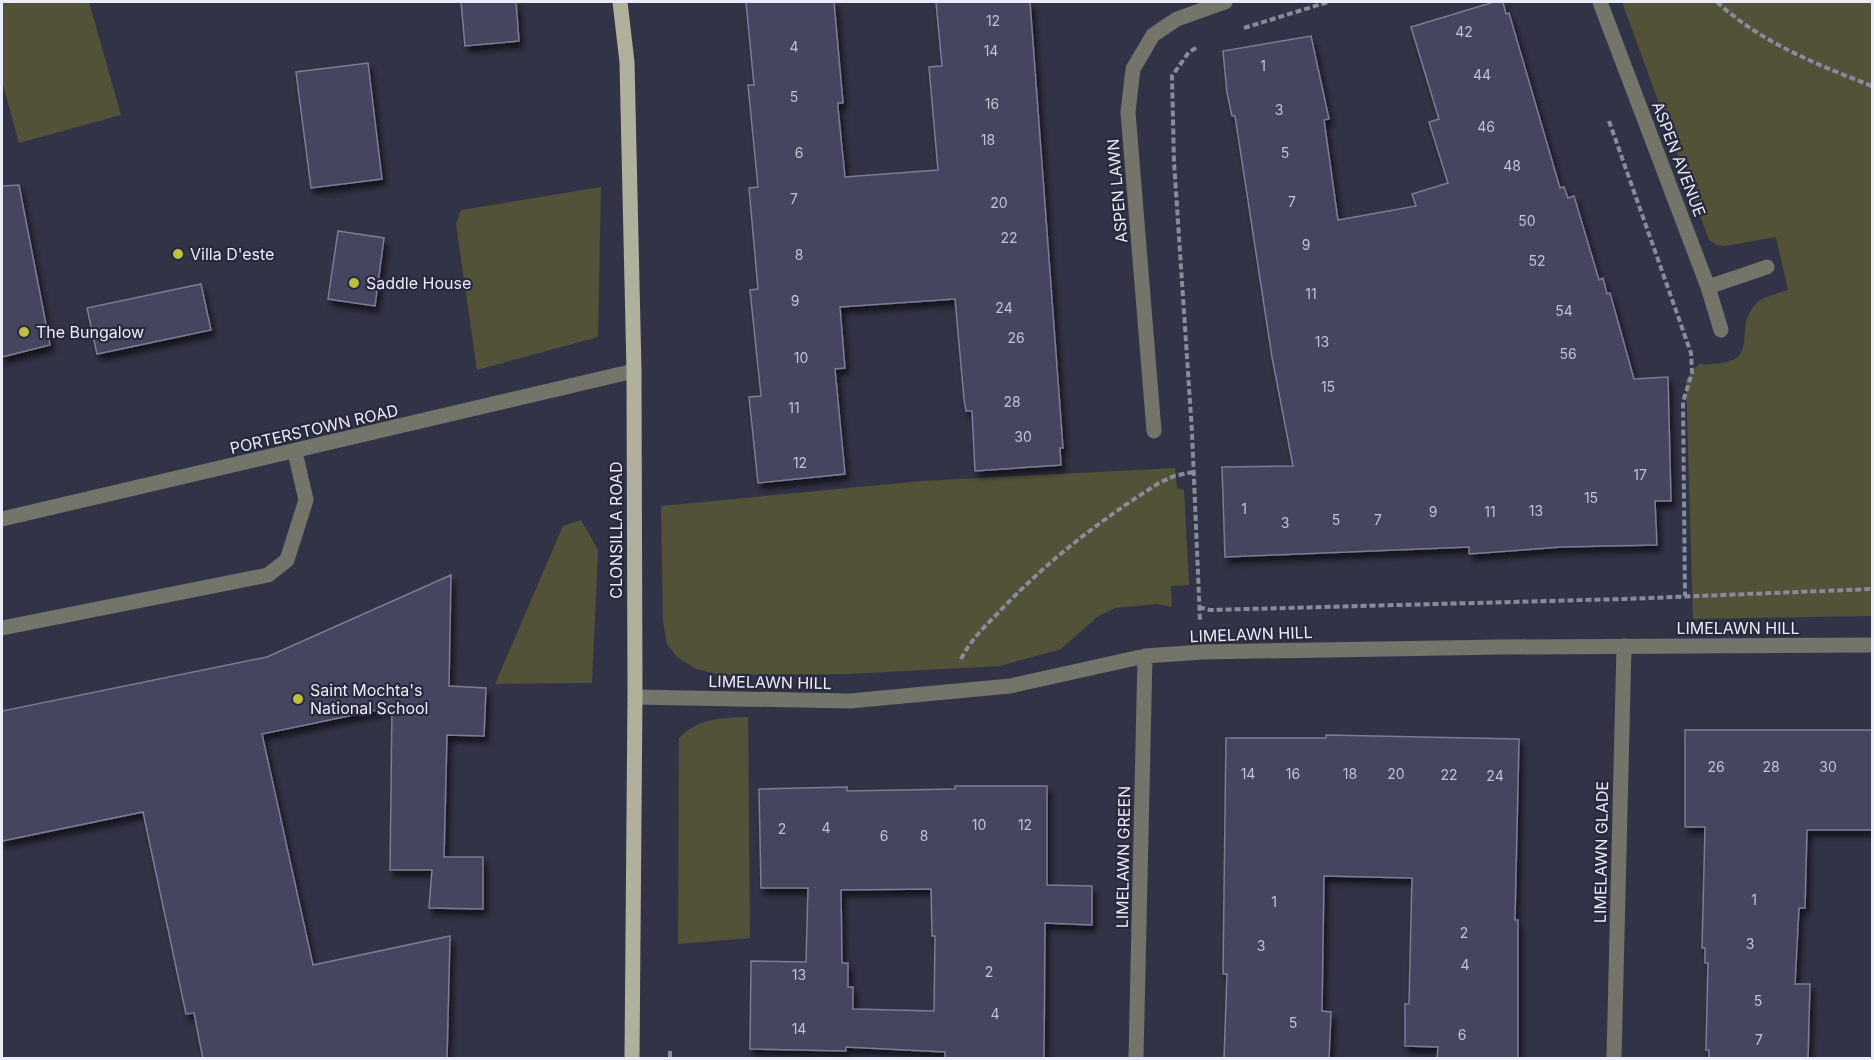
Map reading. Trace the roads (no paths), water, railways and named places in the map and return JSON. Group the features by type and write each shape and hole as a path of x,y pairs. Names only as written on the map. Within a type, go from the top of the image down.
{"main road":[{"name":"CLONSILLA ROAD","path":"620,2 627,62 634,371 635,697 632,1059"}],"street":[{"name":"ASPEN LAWN","path":"1155,431 1128,112 1133,69 1153,35 1177,19 1225,2"},
{"name":"ASPEN AVENUE","path":"1600,2 1708,287 1721,330"},
{"path":"1708,287 1767,267"},
{"name":"PORTERSTOWN ROAD","path":"2,519 634,371"},
{"path":"2,628 268,575 287,560 306,500 296,452"},
{"name":"LIMELAWN HILL","path":"635,697 850,701 1010,686 1145,656 1203,652 1872,645"},
{"name":"LIMELAWN GLADE","path":"1614,1059 1624,646"},
{"name":"LIMELAWN GREEN","path":"1136,1059 1145,656"}],"place":[{"name":"Villa D'este","path":"178,254"},
{"name":"Saddle House","path":"354,283"},
{"name":"The Bungalow","path":"24,332"},
{"name":"Saint Mochta's National School","path":"298,699"}]}
